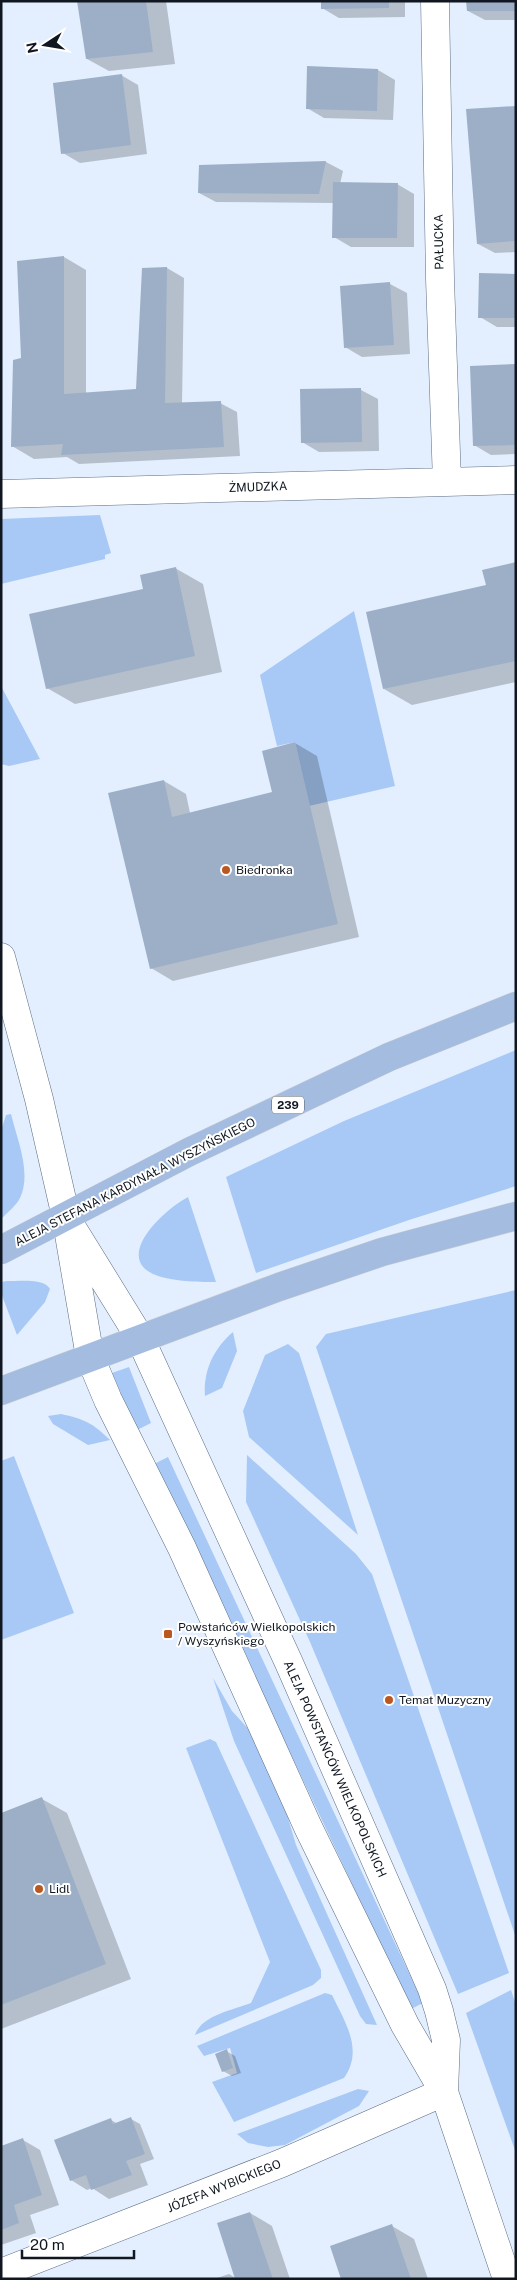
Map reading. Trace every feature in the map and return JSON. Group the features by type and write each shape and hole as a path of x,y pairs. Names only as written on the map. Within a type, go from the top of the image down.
{"main road":[{"name":"ALEJA STEFANA KARDYNAŁA WYSZYŃSKIEGO","path":"1,1250 189,1152 389,1057 516,1006"},
{"path":"1,1391 278,1287 382,1252 516,1216"}],"street":[{"name":"PAŁUCKA","path":"435,1 447,482"},
{"name":"ŻMUDZKA","path":"1,494 516,480"},
{"name":"ALEJA POWSTAŃCÓW WIELKOPOLSKICH","path":"1,957 39,1099 66,1217 90,1357 108,1400 182,1548 308,1827 405,2025 444,2092 508,2279"},
{"name":"ALEJA POWSTAŃCÓW WIELKOPOLSKICH","path":"66,1217 140,1338 289,1663 432,1989 440,2011 446,2040 444,2092"},
{"name":"JÓZEFA WYBICKIEGO","path":"5,2275 282,2163 444,2092"}],"shaded area":[{"path":"100,515 111,553 105,555 105,559 1,584 1,519"},
{"path":"354,611 395,786 309,806 295,742 277,746 260,675"},
{"path":"1,686 40,759 9,766 1,764"},
{"path":"516,1050 516,1186 409,1220 256,1273 226,1177 344,1121"},
{"path":"11,1114 22,1156 24,1178 20,1198 14,1207 1,1219 1,1131 6,1115"},
{"path":"188,1197 216,1282 168,1279 150,1273 144,1268 139,1259 139,1249 151,1228 171,1209"},
{"path":"1,1282 43,1283 50,1289 45,1302 17,1335 1,1293"},
{"path":"516,1290 516,1938 316,1347 326,1334"},
{"path":"233,1332 237,1351 222,1388 205,1396 206,1378 211,1361 220,1345"},
{"path":"288,1344 299,1353 358,1535 249,1437 243,1411 265,1355"},
{"path":"129,1367 151,1423 137,1430 112,1373"},
{"path":"61,1414 88,1422 110,1440 88,1445 53,1424 48,1416"},
{"path":"247,1455 356,1554 372,1574 509,1973 458,1994 310,1642 246,1502"},
{"path":"14,1456 74,1613 1,1640 1,1461"},
{"path":"168,1457 423,2003 411,2009 154,1464"},
{"path":"213,1678 232,1711 255,1736 276,1777 296,1845 377,2025 366,2024 360,2016 234,1741"},
{"path":"210,1739 216,1742 321,1970 321,1978 313,1985 195,2035 199,2028 211,2018 251,2003 270,1962 186,1748"},
{"path":"511,1990 516,2005 516,2153 466,2013"},
{"path":"325,1993 332,1995 350,2036 352,2057 350,2068 344,2078 234,2122 212,2082 237,2073 230,2048 204,2056 197,2046"},
{"path":"358,2089 369,2091 359,2106 285,2145 268,2147 248,2143 237,2134"}],"building":[{"path":"77,1 146,1 153,52 86,59"},
{"path":"321,1 389,1 389,8 321,9"},
{"path":"466,1 516,1 516,11 467,11"},
{"path":"307,66 378,69 377,111 306,109"},
{"path":"122,74 131,145 61,154 53,83"},
{"path":"516,106 516,241 477,244 466,109"},
{"path":"326,161 319,194 198,193 199,165"},
{"path":"333,182 398,183 397,238 332,238"},
{"path":"64,256 64,394 136,389 142,268 167,267 165,403 221,401 224,447 61,455 63,444 11,447 13,360 21,358 17,261"},
{"path":"479,273 516,274 516,318 478,318"},
{"path":"390,282 394,345 344,348 340,286"},
{"path":"516,364 516,445 473,446 470,366"},
{"path":"361,388 362,442 301,443 300,389"},
{"path":"516,562 516,661 383,689 366,612 486,585 482,570"},
{"path":"176,567 195,656 46,689 29,614 143,589 140,575"},
{"name":"Biedronka","path":"295,742 338,924 150,969 108,793 164,780 172,817 272,792 262,751"},
{"name":"Lidl","path":"42,1797 106,1964 1,2005 1,1813"},
{"path":"227,2049 233,2068 222,2072 215,2054"},
{"path":"131,2117 145,2154 126,2161 132,2175 91,2190 86,2175 70,2181 54,2140 111,2118 113,2124"},
{"path":"23,2138 42,2195 14,2205 19,2223 1,2230 1,2146"},
{"path":"250,2212 273,2279 235,2279 217,2223"},
{"path":"392,2224 411,2279 341,2279 330,2246"}],"place":[{"name":"Biedronka","path":"226,870"},
{"name":"Powstańców Wielkopolskich / Wyszyńskiego","path":"168,1634"},
{"name":"Temat Muzyczny","path":"389,1700"},
{"name":"Lidl","path":"39,1889"}]}
